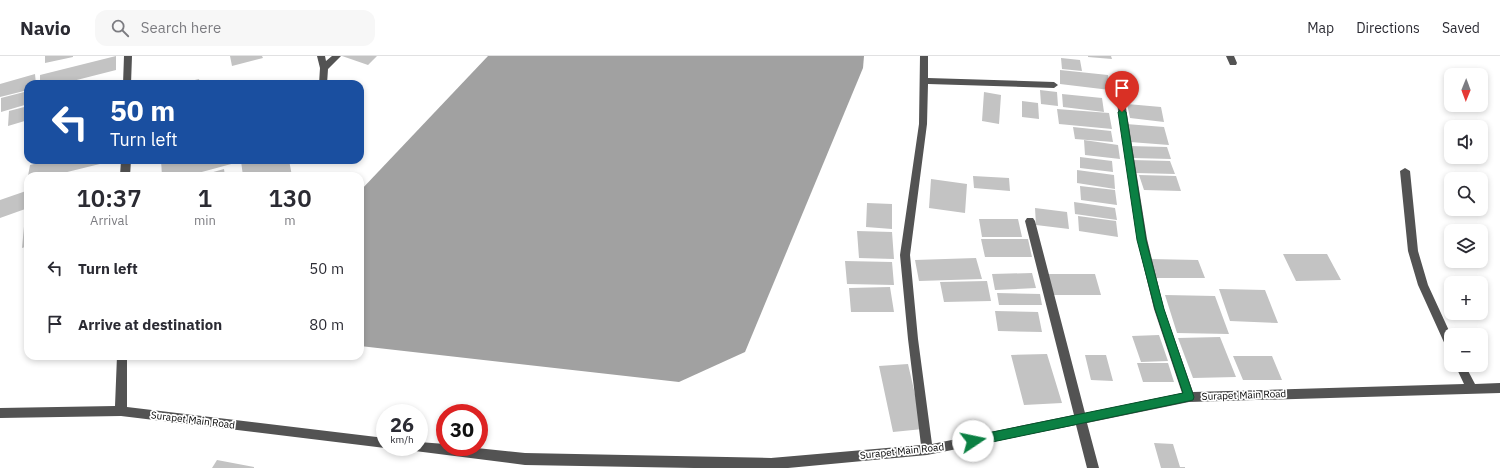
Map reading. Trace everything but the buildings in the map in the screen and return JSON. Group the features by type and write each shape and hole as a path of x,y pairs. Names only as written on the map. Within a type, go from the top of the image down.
{"street":[{"path":"127,80 128,56"},
{"path":"321,56 324,68 323,80"},
{"path":"324,68 337,56"},
{"path":"924,56 923,124 905,255 913,339 927,450"},
{"path":"923,81 1054,85"},
{"path":"1118,83 1142,240 1159,309 1189,397"},
{"path":"1405,171 1413,251 1423,286 1444,331"},
{"path":"1030,221 1094,468"},
{"path":"121,411 122,360"},
{"path":"1463,372 1471,388"},
{"name":"Surapet Main Road","path":"428,448 524,464 771,464 927,450 1189,397 1500,388"},
{"name":"Surapet Main Road","path":"0,413 121,411 376,442"}],"shaded area":[{"path":"488,56 864,56 863,68 745,352 679,382 364,346 364,187"}],"route":[{"path":"973,441 1189,397 1159,309 1142,240 1122,112"}]}
